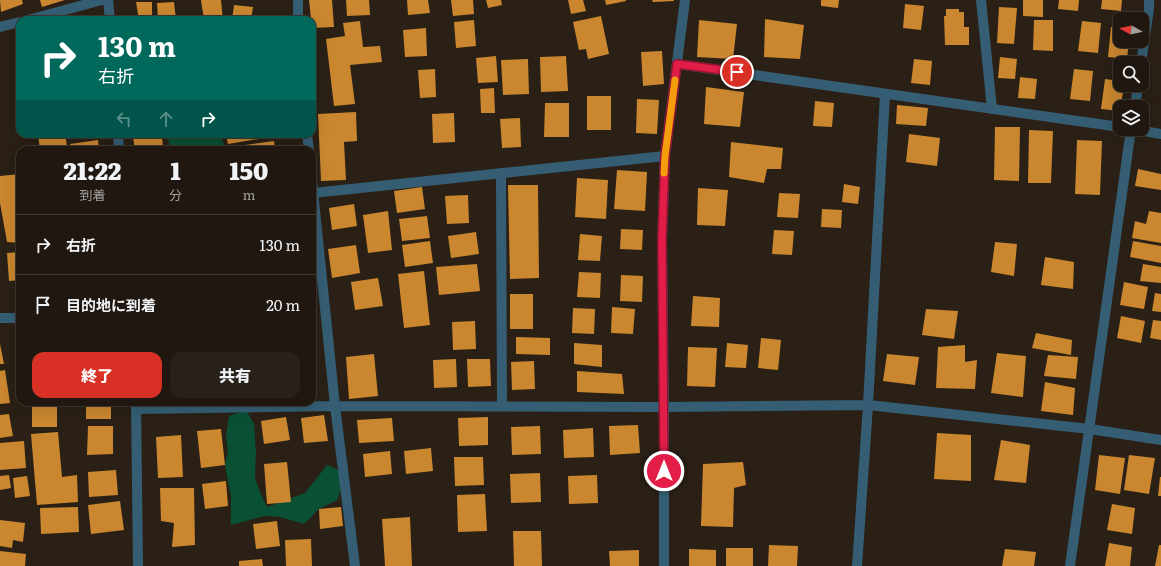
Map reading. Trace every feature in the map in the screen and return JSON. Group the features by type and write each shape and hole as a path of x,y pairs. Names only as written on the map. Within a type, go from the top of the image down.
{"street":[{"path":"43,16 102,0"},
{"path":"108,0 110,16"},
{"path":"298,0 298,16"},
{"path":"664,566 662,240 665,156 685,0"},
{"path":"981,0 992,109"},
{"path":"1142,56 1149,0"},
{"path":"0,27 16,23"},
{"path":"677,64 1113,126"},
{"path":"857,566 868,405 885,94"},
{"path":"1149,132 1161,134"},
{"path":"1070,566 1131,136"},
{"path":"316,193 665,156"},
{"path":"501,173 502,406"},
{"path":"316,222 335,406 355,566"},
{"path":"0,318 16,318"},
{"path":"138,566 136,406 664,407 868,405 1090,429 1161,440"}],"green space":[{"path":"167,138 222,138 225,146 170,146"},
{"path":"246,410 254,424 256,452 255,478 267,507 305,493 327,465 339,470 341,490 337,500 319,509 304,524 280,517 264,516 231,525 231,497 225,465 228,451 226,436 229,416"}],"building":[{"path":"0,0 22,0 23,4 1,12"},
{"path":"40,0 65,0 42,7"},
{"path":"201,0 221,0 223,16 203,16"},
{"path":"309,0 332,0 334,27 316,28 316,16 311,16"},
{"path":"346,0 369,0 370,15 347,16"},
{"path":"407,0 428,0 430,13 408,15"},
{"path":"451,0 473,0 474,14 453,16"},
{"path":"486,0 501,0 502,5 488,8"},
{"path":"568,0 583,0 586,11 571,14"},
{"path":"605,0 626,0 626,1 606,5"},
{"path":"652,0 674,0 674,1 653,2"},
{"path":"821,0 839,0 838,8 821,6"},
{"path":"1023,0 1043,0 1043,17 1023,16"},
{"path":"1059,0 1079,0 1078,11 1058,9"},
{"path":"1102,0 1122,0 1121,11 1101,9"},
{"path":"136,2 152,2 152,16 138,16"},
{"path":"174,2 176,16 158,16 157,3"},
{"path":"905,4 924,6 921,30 903,28"},
{"path":"234,5 253,7 252,16 233,16"},
{"path":"999,7 1017,8 1014,44 997,43"},
{"path":"946,9 959,9 959,12 964,12 964,27 969,27 969,45 945,45 944,16 946,16"},
{"path":"601,16 609,54 588,59 586,49 579,50 573,22"},
{"path":"765,19 804,25 800,59 764,57"},
{"path":"474,20 476,46 456,48 454,22"},
{"path":"699,20 737,24 733,59 697,57"},
{"path":"1034,20 1053,20 1053,51 1033,50"},
{"path":"360,21 363,47 380,46 382,62 350,65 355,104 334,106 326,39 345,36 343,23"},
{"path":"1082,21 1101,23 1098,53 1078,51"},
{"path":"1111,27 1113,27 1113,48 1128,48 1127,56 1108,57"},
{"path":"426,28 427,56 405,57 403,30"},
{"path":"662,51 664,84 643,86 641,52"},
{"path":"496,56 498,82 478,83 476,58"},
{"path":"566,56 568,91 541,92 540,57"},
{"path":"1000,57 1017,59 1015,79 998,78"},
{"path":"528,59 529,94 503,95 501,60"},
{"path":"914,59 932,61 930,85 911,83"},
{"path":"435,69 436,97 420,98 418,70"},
{"path":"1074,69 1093,71 1090,101 1070,99"},
{"path":"1020,77 1037,79 1035,99 1018,98"},
{"path":"1105,79 1113,80 1113,92 1123,92 1122,100 1113,100 1113,110 1101,109"},
{"path":"706,87 744,92 740,127 704,124"},
{"path":"494,88 495,113 481,113 480,89"},
{"path":"587,96 611,96 611,130 587,130"},
{"path":"637,99 659,100 657,134 636,133"},
{"path":"815,101 834,103 832,127 813,126"},
{"path":"545,103 569,103 569,137 544,137"},
{"path":"897,105 928,108 926,126 896,124"},
{"path":"356,112 357,141 344,142 346,180 321,181 318,114"},
{"path":"454,113 455,142 433,143 432,114"},
{"path":"520,118 521,147 502,148 500,119"},
{"path":"995,127 1020,127 1019,181 994,180"},
{"path":"1029,130 1053,131 1051,183 1028,183"},
{"path":"909,134 940,138 937,166 906,162"},
{"path":"38,138 66,138 67,146 40,146"},
{"path":"133,138 162,138 163,146 134,146"},
{"path":"227,138 264,138 228,144"},
{"path":"98,140 99,146 70,146 70,144"},
{"path":"1077,140 1102,141 1100,195 1075,194"},
{"path":"274,141 275,146 245,146"},
{"path":"731,142 783,148 781,169 767,169 764,183 729,177"},
{"path":"1138,169 1161,174 1161,190 1135,186"},
{"path":"617,170 647,172 645,211 614,209"},
{"path":"16,174 16,243 7,242 0,203 0,176"},
{"path":"577,178 608,180 606,219 575,217"},
{"path":"844,184 860,187 858,204 842,202"},
{"path":"508,185 538,185 539,278 510,279"},
{"path":"422,187 425,209 397,213 394,191"},
{"path":"698,188 728,190 725,226 697,225"},
{"path":"779,193 800,194 798,218 777,217"},
{"path":"468,195 469,223 447,224 445,196"},
{"path":"354,204 357,226 332,230 329,208"},
{"path":"822,209 842,210 841,228 821,227"},
{"path":"388,211 392,250 368,253 363,215"},
{"path":"1149,211 1161,213 1161,243 1132,238 1135,221 1146,224"},
{"path":"427,216 430,238 402,241 399,219"},
{"path":"621,229 643,230 642,250 620,249"},
{"path":"774,230 794,231 792,255 772,254"},
{"path":"476,232 479,254 451,258 448,236"},
{"path":"580,234 602,236 600,261 578,260"},
{"path":"430,241 433,263 405,267 402,245"},
{"path":"1133,241 1161,246 1161,263 1130,257"},
{"path":"995,242 1017,244 1014,276 991,272"},
{"path":"356,245 360,273 332,278 328,249"},
{"path":"16,252 16,280 9,281 7,253"},
{"path":"1045,257 1074,262 1073,289 1041,285"},
{"path":"477,264 480,291 439,295 436,267"},
{"path":"1143,264 1161,267 1161,283 1140,281"},
{"path":"424,271 430,325 404,328 398,274"},
{"path":"579,272 601,273 600,298 577,297"},
{"path":"621,275 643,276 642,302 620,301"},
{"path":"378,278 383,306 355,310 351,282"},
{"path":"1124,282 1148,287 1144,309 1120,305"},
{"path":"1155,293 1161,294 1161,312 1152,311"},
{"path":"510,294 533,294 533,329 510,329"},
{"path":"693,296 720,298 719,327 691,326"},
{"path":"612,307 635,309 633,334 611,333"},
{"path":"573,308 595,309 594,334 572,333"},
{"path":"926,309 958,311 954,339 922,335"},
{"path":"1121,316 1145,321 1141,343 1117,338"},
{"path":"1153,320 1161,321 1161,340 1150,338"},
{"path":"475,321 476,349 453,350 452,322"},
{"path":"1036,333 1072,340 1071,355 1032,348"},
{"path":"516,337 550,338 550,355 516,354"},
{"path":"761,338 781,340 778,370 758,368"},
{"path":"574,343 602,345 602,367 574,364"},
{"path":"727,343 748,345 746,368 725,367"},
{"path":"0,344 4,364 0,364"},
{"path":"965,345 965,362 977,360 975,389 936,388 938,347"},
{"path":"688,347 717,348 715,387 687,386"},
{"path":"997,353 1026,356 1023,397 991,393"},
{"path":"374,354 378,396 349,399 346,357"},
{"path":"887,354 919,357 915,385 883,381"},
{"path":"1048,355 1078,357 1076,379 1044,376"},
{"path":"456,359 457,387 434,388 433,360"},
{"path":"467,359 490,359 491,386 468,387"},
{"path":"534,361 535,389 512,390 511,362"},
{"path":"5,370 10,403 0,404 0,371"},
{"path":"577,371 622,374 624,394 577,392"},
{"path":"1045,382 1075,388 1073,415 1041,411"},
{"path":"32,406 57,406 57,427 32,427"},
{"path":"86,406 111,406 111,419 86,419"},
{"path":"9,414 13,436 0,438 0,415"},
{"path":"324,415 328,441 304,443 301,418"},
{"path":"286,417 290,440 264,444 261,421"},
{"path":"488,417 488,445 459,446 458,418"},
{"path":"392,418 394,441 359,443 357,420"},
{"path":"638,425 640,453 610,455 609,426"},
{"path":"88,426 113,426 113,454 87,455"},
{"path":"540,426 541,454 512,455 511,427"},
{"path":"593,428 594,457 564,458 563,430"},
{"path":"221,429 225,465 201,468 197,431"},
{"path":"58,432 62,477 77,475 78,502 37,505 31,434"},
{"path":"937,433 971,435 971,481 934,479"},
{"path":"181,435 183,477 158,478 156,437"},
{"path":"1001,440 1030,445 1026,483 994,480"},
{"path":"24,441 26,468 0,470 0,443"},
{"path":"431,448 433,471 406,474 404,451"},
{"path":"390,451 392,474 365,477 363,454"},
{"path":"1099,455 1125,458 1120,494 1095,490"},
{"path":"1129,455 1155,458 1149,494 1124,490"},
{"path":"454,457 483,457 484,485 455,486"},
{"path":"287,462 291,502 267,504 264,464"},
{"path":"743,462 746,485 734,488 733,527 701,526 703,464"},
{"path":"116,470 118,495 89,497 88,472"},
{"path":"540,473 541,502 511,503 510,474"},
{"path":"9,475 11,488 0,490 0,476"},
{"path":"597,475 598,503 569,504 568,476"},
{"path":"27,476 30,496 15,498 13,478"},
{"path":"1160,477 1161,496 1158,496"},
{"path":"226,481 228,506 205,509 202,484"},
{"path":"160,488 194,488 195,545 172,547 174,523 161,521"},
{"path":"485,494 487,531 458,532 457,495"},
{"path":"120,501 124,530 91,534 88,505"},
{"path":"1112,504 1135,508 1132,534 1107,530"},
{"path":"78,507 79,532 41,534 40,508"},
{"path":"341,507 343,526 320,529 319,509"},
{"path":"410,517 412,566 385,566 382,519"},
{"path":"0,520 25,523 23,542 13,540 12,548 0,546"},
{"path":"277,521 280,546 256,549 253,524"},
{"path":"513,531 541,531 542,566 514,566"},
{"path":"311,539 312,566 286,566 285,540"},
{"path":"1109,543 1132,547 1130,566 1105,566"},
{"path":"769,545 798,546 797,566 768,566"},
{"path":"1159,545 1161,545 1161,566 1155,566"},
{"path":"726,548 753,548 753,566 726,566"},
{"path":"689,549 716,550 716,566 689,566"},
{"path":"1005,549 1036,552 1034,566 1002,566"},
{"path":"639,550 639,566 610,566 609,551"},
{"path":"0,551 26,554 25,566 0,566"},
{"path":"262,559 263,566 239,566 239,561"}],"slow traffic":[{"path":"664,173 675,80"}],"route":[{"path":"664,471 662,240 665,156 677,64 737,72"}]}
